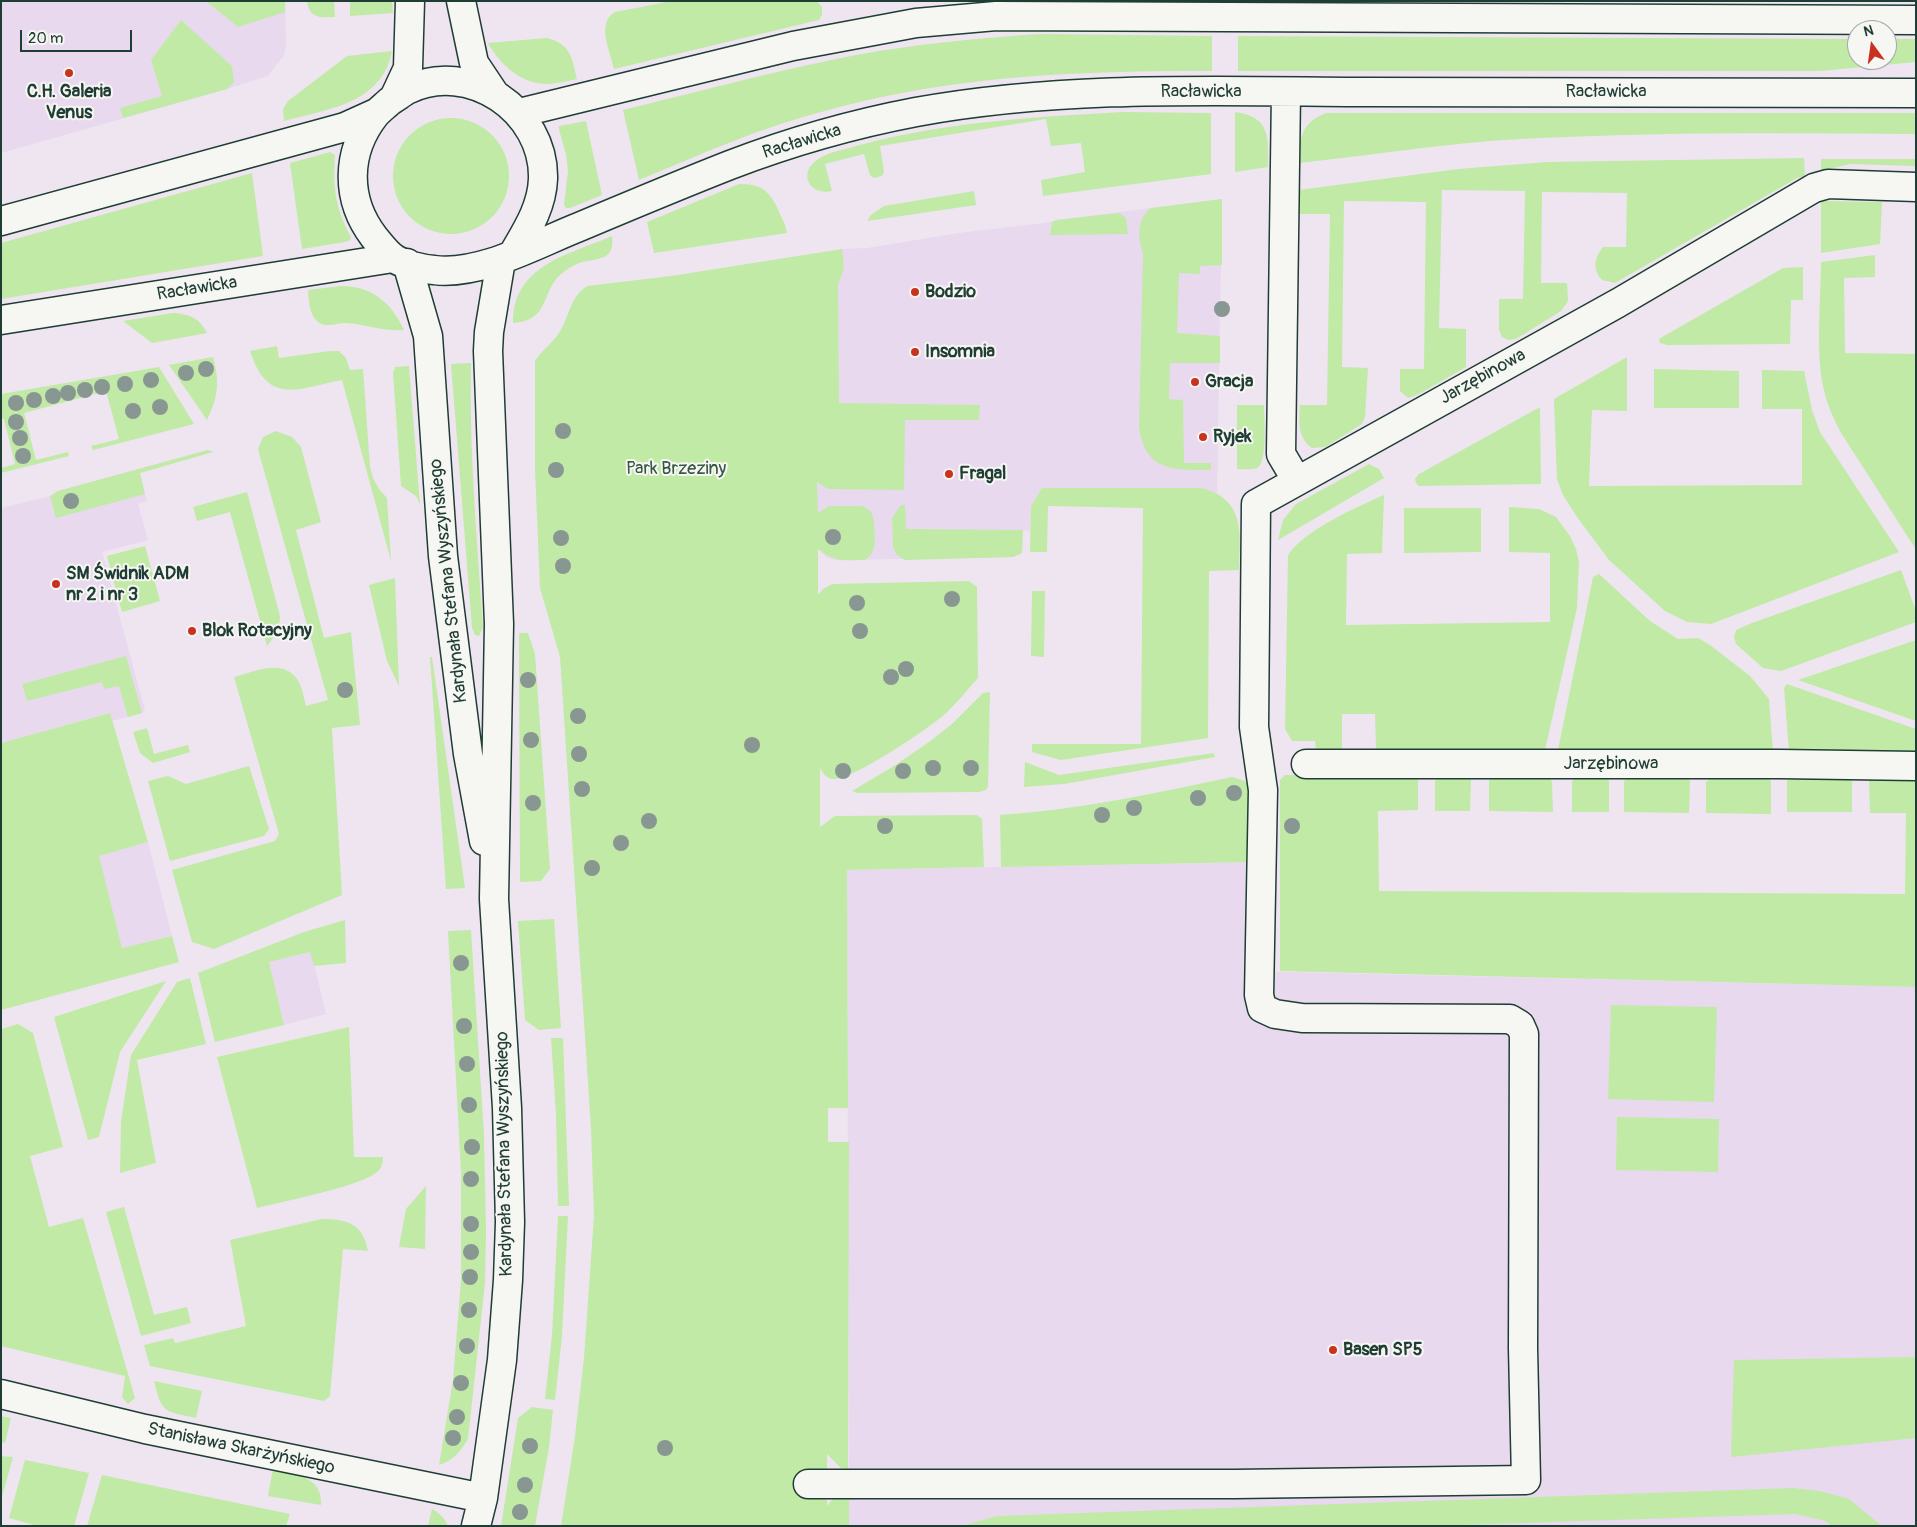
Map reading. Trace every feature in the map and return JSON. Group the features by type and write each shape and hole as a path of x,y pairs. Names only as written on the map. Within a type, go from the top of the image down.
{"street":[{"path":"400,261 380,244 364,224 354,200 352,173 356,147 408,68 410,1"},
{"path":"461,1 474,63 494,94"},
{"path":"1,221 345,127 385,105 407,89 431,82 455,81 478,86 494,94 519,113 793,46 872,30 953,19 996,16 1044,8 1916,20"},
{"name":"Racławicka","path":"1,320 400,261 431,270 463,271 507,257 774,149 841,130 913,113 963,105 1052,96 1134,92 1916,92"},
{"path":"1286,92 1281,454 1297,481"},
{"name":"Kardynała Stefana Wyszyńskiego","path":"476,1526 483,1498 502,1360 510,1222 507,1108 494,899 498,624 488,351 489,332 507,257 529,226 540,202 543,176 540,151 529,127 519,113"},
{"name":"Jarzębinowa","path":"808,1484 1235,1484 1526,1480 1523,1348 1524,1034 1520,1025 1510,1019 1302,1018 1275,1014 1262,1008 1259,987 1263,790 1254,727 1256,504 1618,303 1814,188 1828,184 1916,187"},
{"name":"Kardynała Stefana Wyszyńskiego","path":"400,261 428,336 443,556 468,754 494,899"},
{"name":"Jarzębinowa","path":"1306,764 1780,764 1916,766"},
{"name":"Stanisława Skarżyńskiego","path":"1,1394 145,1429 483,1498"}],"shaded area":[{"name":"C.H. Galeria Venus","path":"1,1 285,1 286,46 284,55 268,76 1,153"},
{"path":"1222,199 1217,494 1201,488 1042,488 1031,506 1030,531 1023,530 1022,553 1013,557 835,560 826,557 818,549 814,267 842,249 867,248 959,233"},
{"path":"208,450 213,452 139,473 147,501 138,504 148,540 102,552 145,710 142,713 112,721 109,713 1,743 1,508 50,496 58,491"},
{"path":"148,842 172,936 122,948 98,856"},
{"path":"1249,862 1246,971 1916,987 1916,1526 849,1526 847,870"},
{"path":"311,952 326,1014 284,1025 268,962"}],"green space":[{"path":"206,1 285,1 285,12 238,27"},
{"path":"307,1 334,1 335,17 316,16 310,11"},
{"path":"350,1 392,1 393,13 350,16"},
{"path":"672,1 817,1 822,7 822,15 819,20 614,69 605,30 609,17 615,12"},
{"path":"181,20 232,66 234,82 227,89 123,118 120,108 162,96 151,60"},
{"path":"1040,34 1212,36 1212,71 1104,72 1032,76 996,79 901,93 828,110 779,125 639,180 623,110 856,55 947,42"},
{"path":"1238,36 1847,39 1847,69 1821,71 1238,71"},
{"path":"547,38 566,48 572,58 577,79 550,84 522,78 499,59 488,43"},
{"path":"1897,39 1916,39 1916,62 1897,64"},
{"path":"392,51 386,69 377,83 365,93 335,108 284,121 283,109 288,101 347,56"},
{"path":"1122,112 1211,113 1211,174 1043,196 1041,180 1085,172 1081,143 1051,146 1046,119 880,146 884,172 882,176 874,178 870,175 864,154 825,164 832,191 824,192 817,190 812,187 807,177 811,165 826,155 922,131 988,122"},
{"path":"1235,112 1255,118 1265,130 1268,146 1268,167 1235,172"},
{"path":"1326,113 1916,113 1916,134 1669,134 1521,139 1438,146 1299,163 1301,139 1306,127 1317,117"},
{"path":"451,118 473,122 492,135 505,154 509,176 505,198 492,217 473,230 451,234 429,230 410,217 397,198 393,176 397,154 410,135 429,122"},
{"path":"586,121 602,195 566,208 564,205 568,171 559,126"},
{"path":"330,152 335,155 334,178 338,207 351,237 350,240 345,242 302,249 290,163"},
{"path":"1804,158 1805,176 1797,178 1615,283 1602,280 1595,264 1603,247 1626,247 1627,193 1542,192 1541,283 1567,283 1568,301 1561,311 1516,339 1509,340 1502,337 1499,330 1499,299 1523,299 1525,191 1442,190 1439,328 1466,329 1466,367 1417,395 1408,398 1400,391 1400,369 1424,369 1426,202 1344,201 1342,367 1368,368 1365,417 1362,424 1325,447 1312,448 1301,434 1300,405 1327,405 1330,214 1299,214 1299,190 1458,169 1547,162"},
{"path":"1821,159 1916,159 1916,166 1850,164 1821,171"},
{"path":"252,173 263,256 1,299 1,243"},
{"path":"739,184 754,185 770,195 787,233 654,253 647,222"},
{"path":"974,191 976,205 867,221 871,215 884,206"},
{"path":"1222,199 1222,265 1200,266 1200,274 1179,273 1177,333 1220,336 1220,363 1170,363 1169,399 1183,400 1184,463 1211,463 1211,470 1185,470 1163,465 1155,460 1148,453 1142,442 1139,427 1143,254 1139,235 1143,218 1151,208"},
{"path":"1821,201 1882,202 1880,244 1821,253"},
{"path":"1119,213 1126,218 1128,234 1050,235 1052,222 1057,220"},
{"path":"612,236 609,254 580,263 567,270 557,278 540,310 534,316 526,321 513,323 515,303 522,288 533,275 561,257"},
{"name":"Park Brzeziny","path":"842,249 844,268 838,285 839,403 980,405 979,420 905,420 904,490 828,489 817,482 818,513 829,506 863,506 871,512 874,520 875,544 871,555 865,560 835,559 818,549 818,595 823,589 832,584 969,581 977,587 978,678 946,713 909,740 874,762 844,777 834,779 827,777 820,768 820,827 835,816 977,815 982,819 984,867 847,870 848,1108 828,1108 828,1142 849,1142 848,1469 841,1468 827,1454 827,1506 834,1497 849,1494 849,1526 561,1526 575,1436 584,1358 594,1216 591,1128 560,657 540,588 535,470 535,361 560,331 572,303 587,286 671,276"},
{"path":"1875,255 1875,277 1844,278 1845,353 1916,354 1915,548 1841,433 1827,401 1821,375 1819,344 1821,262"},
{"path":"1803,267 1803,300 1791,300 1790,344 1667,345 1660,343 1659,339 1783,268"},
{"path":"341,286 362,289 380,298 399,320 404,330 389,330 346,323 326,325 319,323 311,310 308,290"},
{"path":"173,313 184,314 197,320 207,333 152,343 123,321"},
{"path":"277,346 279,358 339,351 346,358 350,370 363,369 370,467 379,489 387,498 391,561 342,380 299,389 287,390 276,387 266,380 257,369 250,351"},
{"path":"213,357 217,375 217,390 214,404 207,420 169,365"},
{"path":"1627,357 1627,411 1592,410 1589,486 1802,485 1802,409 1762,409 1762,370 1804,371 1812,410 1820,432 1899,552 1711,624 1687,622 1665,611 1609,560 1577,517 1563,495 1557,479 1554,399"},
{"path":"471,363 472,462 483,627 479,636 475,635 472,628 451,364"},
{"path":"409,366 420,505 416,496 401,486 393,373 395,367"},
{"path":"159,367 194,424 93,450 91,446 119,439 106,391 24,413 36,460 68,452 69,456 1,473 1,468 15,464 4,419 1,419 1,394"},
{"path":"1654,369 1739,371 1739,408 1654,408"},
{"path":"1237,405 1264,405 1263,458 1257,468 1237,469"},
{"path":"1540,407 1541,484 1419,486 1416,483 1415,479 1419,474"},
{"path":"276,431 292,437 301,447 321,522 296,530 324,638 351,632 360,725 332,728 342,895 214,949 192,942 172,870 275,841 279,834 234,677 267,668 284,669 291,673 299,682 306,706 328,700 258,449 263,437"},
{"path":"208,450 213,452 140,473 145,494 56,518 50,496 58,491"},
{"path":"1369,464 1379,469 1384,478 1278,540 1283,520 1296,504"},
{"path":"1042,488 1201,488 1216,493 1226,500 1233,509 1239,531 1239,570 1209,571 1208,738 1061,760 1032,752 1032,744 1141,744 1143,508 1048,506 1047,552 1030,552 1031,506"},
{"path":"247,492 280,616 276,632 267,646 230,512 197,521 193,507"},
{"path":"1384,495 1382,553 1347,554 1346,625 1550,622 1550,553 1509,552 1509,507 1539,509 1556,517 1570,536 1579,562 1577,608 1545,750 1376,749 1375,714 1342,714 1342,749 1316,749 1315,741 1292,741 1285,729 1288,555 1296,545 1319,528"},
{"path":"901,505 905,505 906,529 1023,530 1022,553 1013,557 905,560 897,555 893,547 892,518"},
{"path":"1404,508 1481,508 1481,552 1404,553"},
{"path":"145,546 160,601 122,612 107,556"},
{"path":"1901,570 1916,611 1916,622 1781,671 1763,668 1736,644 1734,637 1736,630"},
{"path":"1599,574 1650,621 1678,639 1698,638 1750,676 1769,699 1773,752 1558,750 1593,577"},
{"path":"395,578 399,686 387,661 369,585"},
{"path":"1032,591 1045,591 1044,657 1031,656"},
{"path":"519,633 528,633 535,654 550,869 541,881 520,882"},
{"path":"1916,640 1916,721 1798,680"},
{"path":"126,656 142,713 128,717 119,686 104,689 102,682 27,701 22,684"},
{"path":"430,657 432,657 465,888 446,889"},
{"path":"1787,684 1916,729 1916,753 1789,752 1784,688"},
{"path":"990,692 988,786 986,790 979,792 857,793 852,791 929,742 952,724 983,693"},
{"path":"110,713 148,842 99,856 122,948 172,936 179,962 1,1010 1,743"},
{"path":"147,728 154,754 188,745 190,752 153,763 140,753 133,732"},
{"path":"1214,753 1215,757 1064,784 1024,787 1025,762 1059,775"},
{"path":"249,766 269,829 264,836 170,861 148,781 168,776 186,784"},
{"path":"1442,774 1466,775 1471,780 1470,811 1435,811 1435,781"},
{"path":"1285,775 1413,775 1418,779 1418,810 1378,811 1379,891 1905,894 1906,813 1870,813 1869,781 1875,776 1916,777 1916,987 1280,971 1280,780"},
{"path":"1549,776 1552,782 1553,812 1489,811 1489,780 1494,777"},
{"path":"1629,776 1686,776 1690,781 1689,813 1624,812 1624,781"},
{"path":"1768,776 1771,782 1771,814 1706,813 1706,782 1713,777"},
{"path":"1232,777 1245,781 1249,786 1249,862 1001,867 1000,815 1088,805"},
{"path":"1576,777 1607,777 1609,781 1609,812 1572,812 1572,781"},
{"path":"1791,777 1849,777 1852,781 1852,812 1787,812 1787,781"},
{"path":"554,919 561,1028 539,1030 525,1020 518,921"},
{"path":"345,920 346,963 314,966 310,952 269,962 284,1025 215,1042 198,973 304,932"},
{"path":"471,930 484,1135 485,1283 468,1439 456,1455 449,1461 439,1465 453,1380 461,1280 461,1172 448,931"},
{"path":"190,978 206,1044 137,1060 156,1163 120,1173 121,1122 131,1055 177,982"},
{"path":"166,981 120,1052 99,1137 88,1140 54,1017"},
{"path":"1611,1005 1717,1007 1714,1102 1608,1099"},
{"path":"18,1024 33,1033 63,1147 30,1156 49,1227 83,1218 135,1398 128,1404 122,1397 125,1376 1,1346 1,1029"},
{"path":"349,1027 354,1157 383,1157 381,1167 370,1177 340,1188 257,1208 217,1057"},
{"path":"551,1038 563,1038 569,1206 558,1206 556,1114"},
{"path":"1617,1117 1719,1119 1718,1172 1616,1170"},
{"path":"426,1186 425,1249 399,1247 406,1209"},
{"path":"124,1207 154,1315 187,1307 191,1323 141,1336 106,1212"},
{"path":"558,1216 568,1216 562,1336 555,1400 545,1399 552,1335"},
{"path":"322,1219 339,1220 353,1225 362,1235 368,1251 343,1249 330,1396 324,1401 150,1366 144,1345 173,1338 175,1343 246,1326 230,1240"},
{"path":"1916,1357 1916,1438 1731,1457 1734,1360"},
{"path":"154,1381 202,1391 196,1418 177,1414 166,1409 159,1400"},
{"path":"532,1407 553,1410 549,1447 535,1526 501,1526 518,1418"},
{"path":"1,1416 11,1418 5,1443 1,1442"},
{"path":"1,1456 13,1457 1,1500"},
{"path":"25,1460 89,1473 74,1526 37,1526 9,1518"},
{"path":"273,1469 298,1475 312,1482 320,1495 321,1505 268,1496"},
{"path":"102,1475 290,1514 286,1526 87,1526"},
{"path":"1793,1488 1820,1491 1849,1499 1882,1526 1831,1526 1826,1521 1795,1514 1431,1526 962,1526 997,1516"},
{"path":"432,1509 442,1516 448,1526 428,1526"}],"place":[{"name":"C.H. Galeria Venus","path":"69,73"},
{"name":"Bodzio","path":"915,292"},
{"name":"Insomnia","path":"915,352"},
{"name":"Gracja","path":"1195,382"},
{"name":"Ryjek","path":"1203,437"},
{"name":"Fragal","path":"949,474"},
{"name":"SM Świdnik ADM nr 2 i nr 3","path":"56,584"},
{"name":"Blok Rotacyjny","path":"192,631"},
{"name":"Basen SP5","path":"1333,1350"}]}
